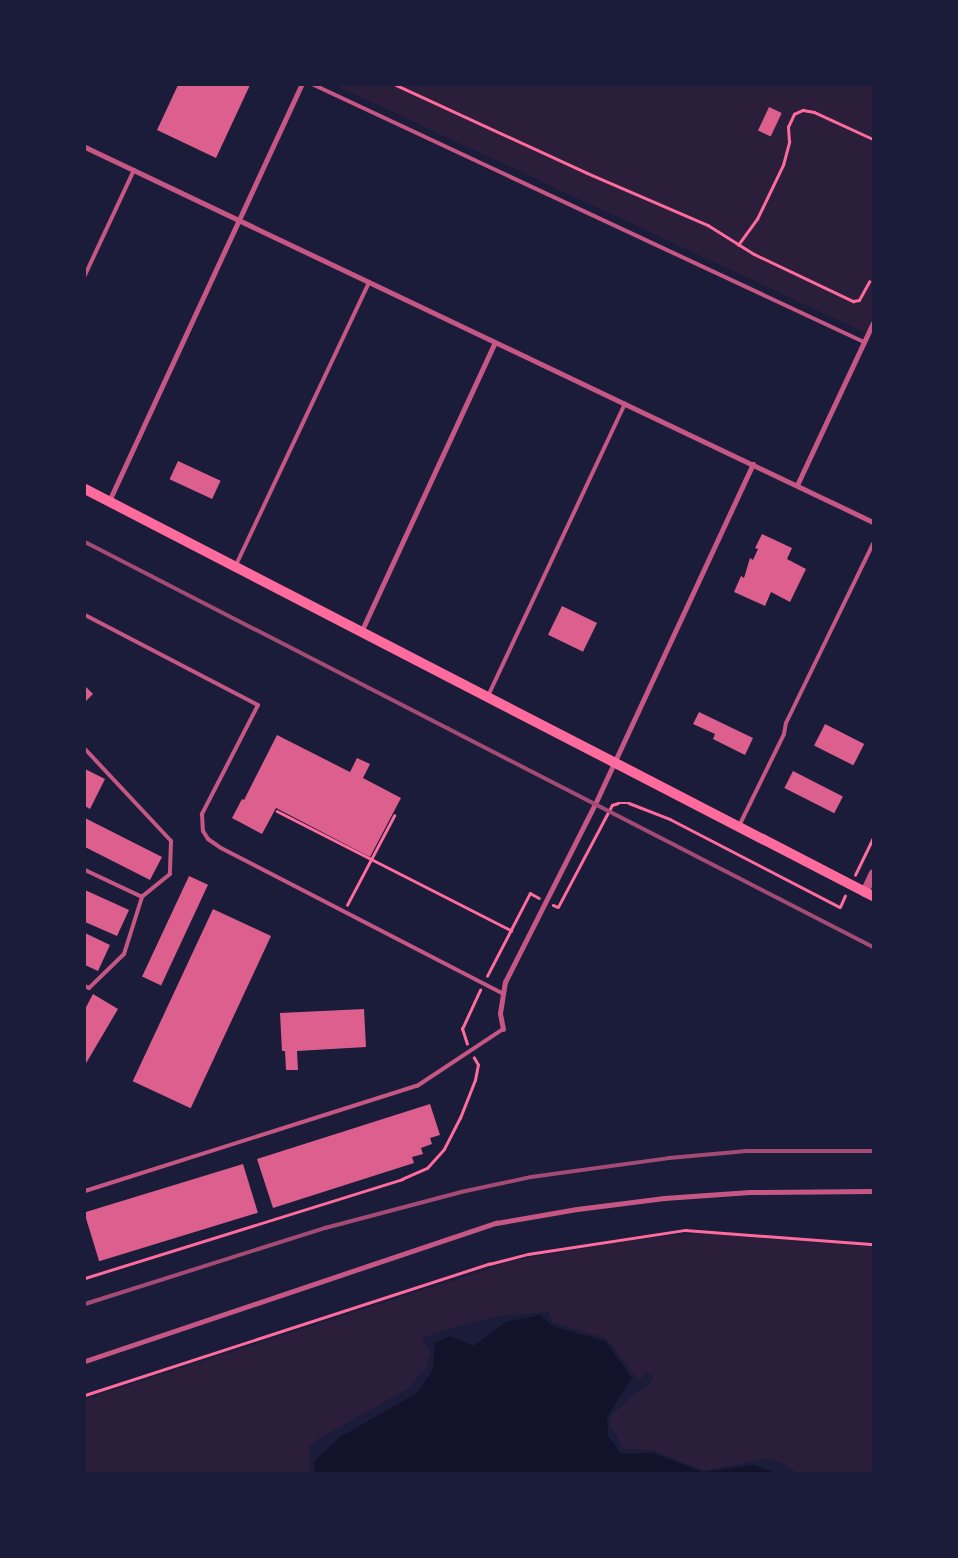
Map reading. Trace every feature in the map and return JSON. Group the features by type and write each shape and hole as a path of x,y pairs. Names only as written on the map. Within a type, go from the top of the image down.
{"main road":[{"path":"85,489 869,894"}],"street":[{"path":"109,501 240,221 301,85"},
{"path":"85,147 873,522"},
{"path":"797,486 873,323"},
{"path":"361,632 495,342"},
{"path":"503,1030 500,1013 504,982 595,804 753,464"},
{"path":"869,894 873,874"},
{"path":"85,1361 496,1223 577,1209 664,1198 750,1192 873,1191"}],"lane":[{"path":"314,85 864,342"},
{"path":"85,275 134,170"},
{"path":"235,566 369,282"},
{"path":"488,697 625,403"},
{"path":"739,827 784,734 786,724 873,544"},
{"path":"85,615 258,705 202,814 203,831 208,839 221,848 502,993"},
{"path":"85,749 171,841 170,874 142,897 124,954 87,987"},
{"path":"85,870 142,897"},
{"path":"85,1191 417,1086 503,1030"}],"path":[{"path":"396,85 587,173 708,225 738,245 853,301 859,300 869,282"},
{"path":"738,245 757,219 783,165 789,142 788,127 794,114 803,110 814,112 873,139"},
{"path":"85,1278 402,1179 427,1168 444,1149 463,1111 478,1065 462,1029 483,983 530,893 558,907 612,805 629,803 670,819 840,907"},
{"path":"278,811 511,930"},
{"path":"344,911 394,816"},
{"path":"860,864 873,838"},
{"path":"85,1396 488,1264 528,1254 685,1230 873,1244"}],"shaded area":[{"path":"335,85 873,85 873,323 868,334"},
{"path":"697,1233 873,1247 873,1473 797,1473 786,1465 769,1458 704,1471 651,1450 624,1449 609,1423 612,1415 633,1395 650,1384 653,1376 645,1372 640,1381 606,1338 552,1322 549,1312 498,1316 434,1333 421,1340 430,1351 427,1367 409,1388 309,1446 310,1473 85,1473 85,1399 516,1260 639,1239"},
{"path":"541,1315 552,1326 605,1341 632,1378 607,1417 608,1436 621,1454 653,1453 703,1472 753,1465 776,1473 315,1473 314,1462 340,1437 417,1393 433,1370 435,1343 450,1336 473,1346 506,1322"}],"building":[{"path":"178,85 250,85 216,158 157,130"},
{"path":"769,107 782,113 771,136 758,131"},
{"path":"178,461 221,481 212,499 170,479"},
{"path":"762,534 792,548 787,559 806,569 790,602 771,592 765,606 734,592 741,576 744,578 750,558 753,560 758,549 755,548"},
{"path":"562,606 597,623 583,652 548,635"},
{"path":"85,686 93,694 85,702"},
{"path":"699,712 753,738 745,755 713,739 715,734 693,724"},
{"path":"825,724 864,744 853,765 814,745"},
{"path":"277,735 350,772 357,758 370,764 363,778 401,798 370,857 276,808 262,834 232,818 242,799 244,800"},
{"path":"85,769 105,779 90,809 85,806"},
{"path":"793,771 843,796 834,813 784,788"},
{"path":"85,818 162,857 150,880 85,847"},
{"path":"189,876 208,885 161,985 142,977"},
{"path":"85,890 129,910 117,936 85,922"},
{"path":"213,909 271,936 191,1108 133,1081"},
{"path":"85,933 110,945 98,971 85,965"},
{"path":"93,994 118,1009 85,1065 85,1009"},
{"path":"364,1009 366,1047 297,1051 298,1070 286,1070 285,1051 282,1051 280,1013"},
{"path":"430,1104 440,1135 430,1138 432,1144 421,1148 423,1154 412,1157 414,1163 273,1208 257,1159"},
{"path":"243,1164 258,1213 99,1261 85,1212"}],"railway":[{"path":"85,542 873,947"},
{"path":"85,1304 325,1228 461,1192 531,1177 669,1158 747,1151 873,1151"}]}
